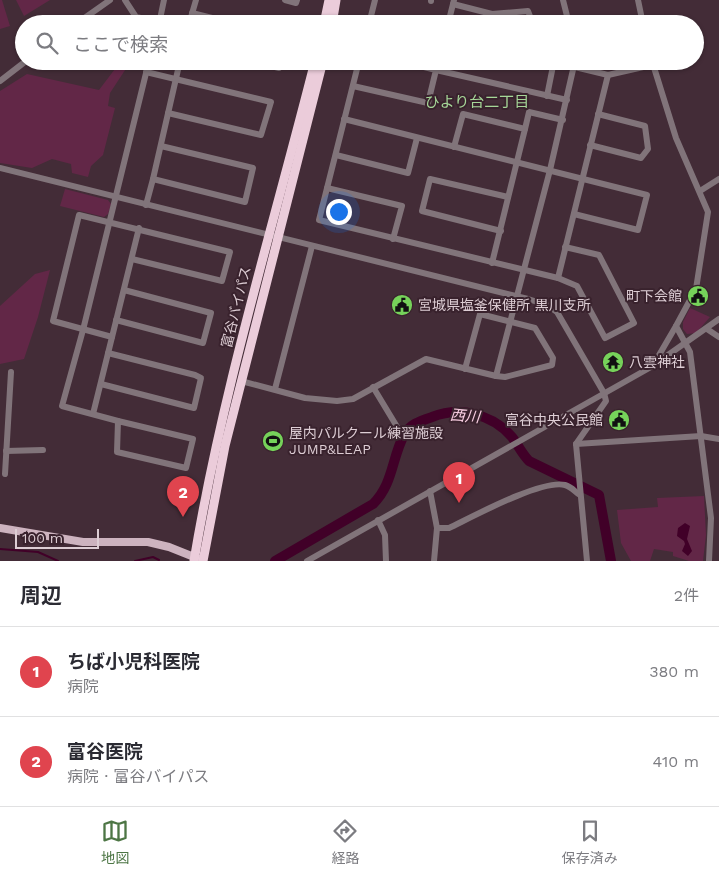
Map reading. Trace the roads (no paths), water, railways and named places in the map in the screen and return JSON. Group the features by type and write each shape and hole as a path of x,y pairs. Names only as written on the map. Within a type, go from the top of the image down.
{"highway":[{"path":"326,15 329,0"},
{"path":"334,15 336,0"},
{"name":"富谷バイパス","path":"199,560 313,70"},
{"name":"富谷バイパス","path":"199,560 216,445 320,70"}],"main road":[{"path":"0,528 83,542 148,542 169,547 199,560"}],"street":[{"path":"89,15 110,0"},
{"path":"125,0 135,15"},
{"path":"161,15 164,0"},
{"path":"196,0 192,13 200,15"},
{"path":"285,0 296,2 297,0"},
{"path":"371,15 375,0"},
{"path":"563,0 567,15"},
{"path":"638,0 641,15"},
{"path":"450,15 453,2 492,14 528,11 530,15"},
{"path":"0,81 15,69"},
{"path":"146,205 178,70"},
{"path":"357,70 319,220 558,278 577,286 606,338 634,323 599,255 566,247"},
{"path":"353,86 428,103 436,70 567,100"},
{"path":"547,96 552,70"},
{"path":"496,376 525,271 574,70"},
{"path":"593,70 608,75 626,70"},
{"path":"651,367 666,347 696,289 708,212 676,138 654,70"},
{"path":"118,421 117,452 186,468 193,439 62,406 84,330 146,72 270,102 261,135 168,113"},
{"path":"558,278 608,75"},
{"path":"492,263 530,112 563,120"},
{"path":"454,147 463,114 525,129"},
{"path":"590,145 641,158 648,149 645,126 598,114"},
{"path":"344,119 647,195 638,230 574,214"},
{"path":"336,155 408,173 417,138"},
{"path":"153,179 245,202 253,168 161,146"},
{"path":"0,168 547,305 557,312 604,393 606,401 576,444 585,561"},
{"path":"501,231 422,211 430,179 508,197"},
{"path":"700,191 719,179"},
{"path":"327,188 402,206 393,239"},
{"path":"112,337 54,321 79,215 139,228 230,252 222,281 132,259"},
{"path":"93,414 139,228"},
{"path":"275,389 312,246"},
{"path":"116,320 203,343 211,313 124,290"},
{"path":"241,381 324,402 353,399 426,359 465,369 505,377 552,365 553,358 535,328 480,314 465,369"},
{"path":"307,561 651,367 719,319"},
{"path":"676,326 690,352 711,518 709,561"},
{"path":"707,329 719,337"},
{"path":"101,384 194,408 198,393 201,378 108,353"},
{"path":"5,474 11,372"},
{"path":"373,387 398,430"},
{"path":"0,428 8,428"},
{"path":"576,444 701,436 719,438"},
{"path":"6,451 42,450"},
{"path":"437,528 449,528 528,491 563,484 580,492"},
{"path":"430,491 437,528 434,561"},
{"path":"378,520 385,535 386,561"}],"waterway":[{"name":"西川","path":"275,561 373,504 385,488 406,431 423,420 454,412 475,414 495,423 512,437 529,461 599,495 611,561"},
{"path":"0,549 38,552 58,561"},
{"path":"135,561 153,557 159,560"}],"place":[{"name":"町下会館","path":"698,296"},
{"name":"宮城県塩釜保健所 黒川支所","path":"402,305"},
{"name":"八雲神社","path":"613,362"},
{"name":"富谷中央公民館","path":"619,420"},
{"name":"屋内パルクール練習施設 JUMP&LEAP","path":"273,441"},
{"name":"ちば小児科医院","path":"459,503"},
{"name":"富谷医院","path":"183,517"}],"district":[{"name":"ひより台二丁目","path":"477,102"}]}
